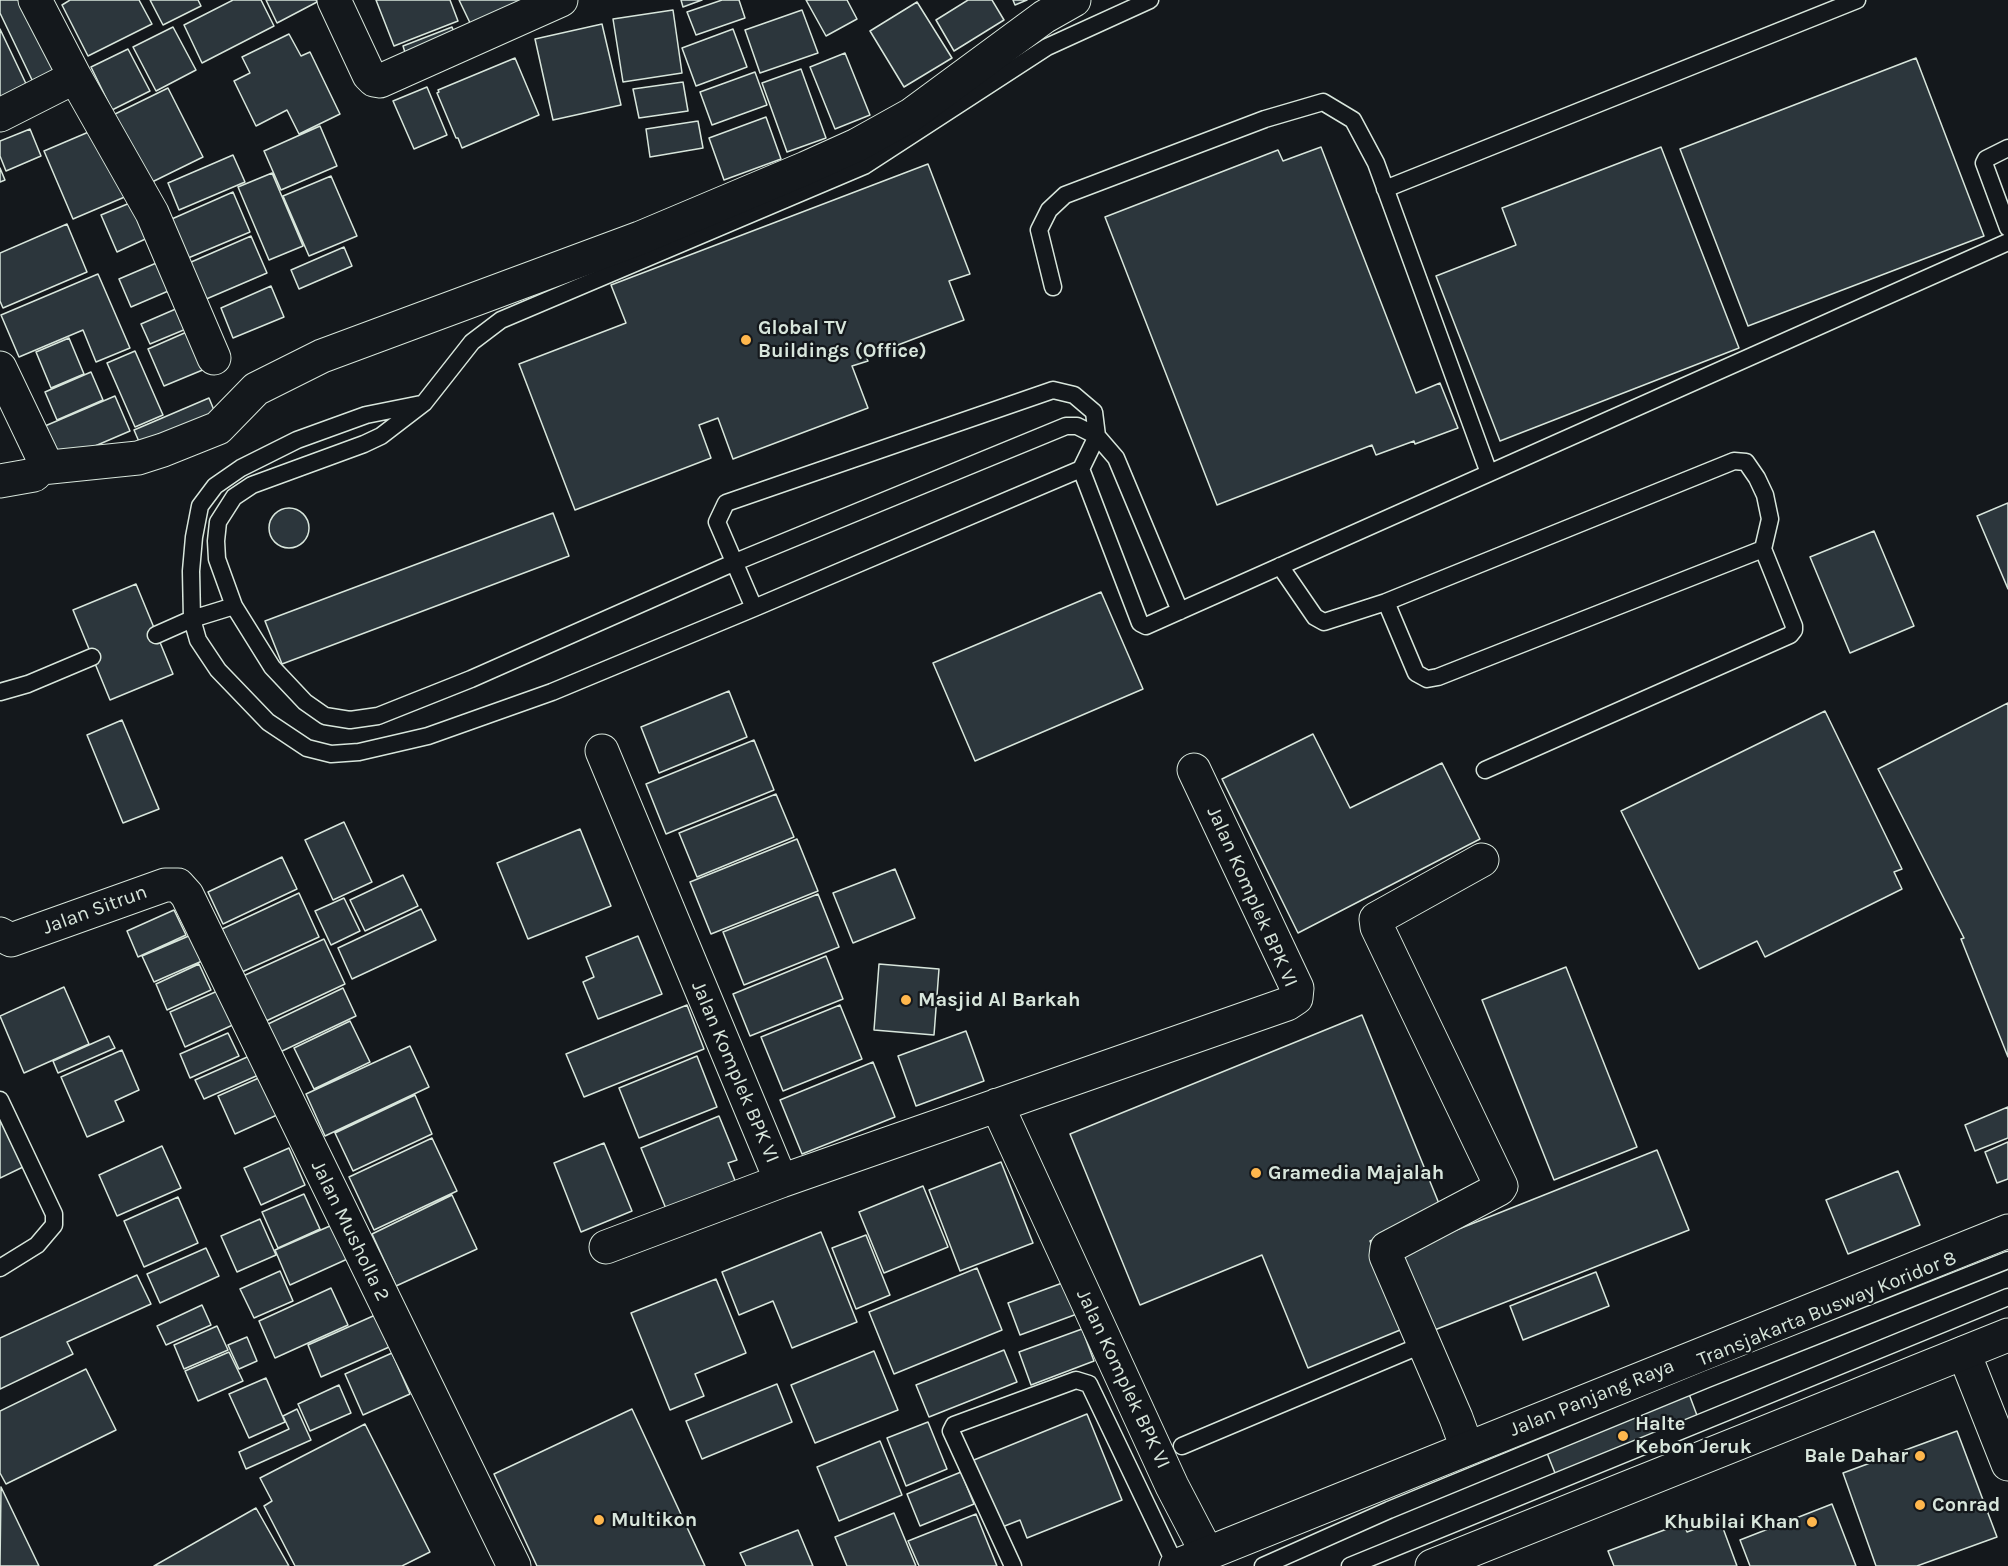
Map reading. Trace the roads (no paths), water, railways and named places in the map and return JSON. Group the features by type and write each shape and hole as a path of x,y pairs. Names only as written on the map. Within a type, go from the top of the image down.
{"street":[{"path":"35,0 75,77 152,213 214,358"},
{"path":"334,0 369,75 374,80 380,81 561,0"},
{"path":"41,468 138,458 163,450 218,428 256,389 322,356 640,238 857,145 911,115 1044,17 1074,0"},
{"path":"0,115 75,77"},
{"path":"0,368 43,458 41,468 34,475 0,481"},
{"name":"Jalan Komplek BPK VI","path":"602,751 781,1181 1287,1004 1296,998 1297,988 1194,770"},
{"path":"1467,1448 1386,1256 1387,1248 1501,1186 1377,927 1376,919 1482,860"},
{"name":"Jalan Sitrun","path":"0,934 11,940 165,885 178,885 187,895"},
{"name":"Jalan Musholla 2","path":"187,895 514,1566"},
{"name":"Jalan Komplek BPK VI","path":"997,1106 1172,1486 1207,1553"},
{"path":"606,1247 781,1181"},
{"name":"Jalan Panjang Raya","path":"1176,1566 2008,1230"},
{"path":"1432,1566 2008,1335"},
{"path":"1964,1353 2008,1464"}],"lane":[{"path":"1150,0 1047,47 864,166 501,320 472,342 424,403 381,436 252,485 234,497 218,522 216,541 217,559 234,606 272,667 305,702 325,716 350,720 378,716 471,679 733,562 1066,426 1077,426 1097,436 1116,458 1180,611"},
{"path":"1385,189 1857,0"},
{"path":"1053,287 1039,230 1049,210 1065,195 1265,119 1323,102 1353,120 1376,164 1489,474"},
{"path":"2008,148 1986,159 1984,163 2008,228"},
{"path":"1081,469 1140,623 1146,626 2008,242"},
{"path":"424,403 366,415 297,440 241,468 215,486 200,506 191,572 192,619 198,640 218,670 268,722 307,748 331,754 359,752 428,736 552,692 753,608 1081,469 1097,436 1094,412 1074,395 1053,390 726,503 717,522 753,608"},
{"path":"1280,566 1316,617 1324,622 1386,602 1734,461 1746,462 1765,495 1770,519 1763,549 1794,626 1790,635 1485,770"},
{"path":"1386,602 1416,673 1427,679 1438,677 1763,549"},
{"path":"156,634 192,619 234,606"},
{"path":"0,692 28,684 92,657"},
{"path":"0,1100 54,1215 54,1225 37,1245 0,1268"},
{"name":"Transjakarta Busway Koridor 8","path":"1263,1566 1389,1510 2008,1260"},
{"path":"1350,1566 2008,1297"},
{"path":"1182,1446 1424,1344"},
{"path":"1013,1566 951,1431 954,1425 1076,1380 1089,1384 1176,1566"}],"place":[{"name":"Global TV Buildings (Office)","path":"746,340"},
{"name":"Masjid Al Barkah","path":"906,1000"},
{"name":"Gramedia Majalah","path":"1256,1173"},
{"name":"Halte Kebon Jeruk","path":"1623,1436"},
{"name":"Bale Dahar","path":"1920,1456"},
{"name":"Conrad","path":"1920,1505"},
{"name":"Multikon","path":"599,1520"},
{"name":"Khubilai Khan","path":"1812,1522"}]}
